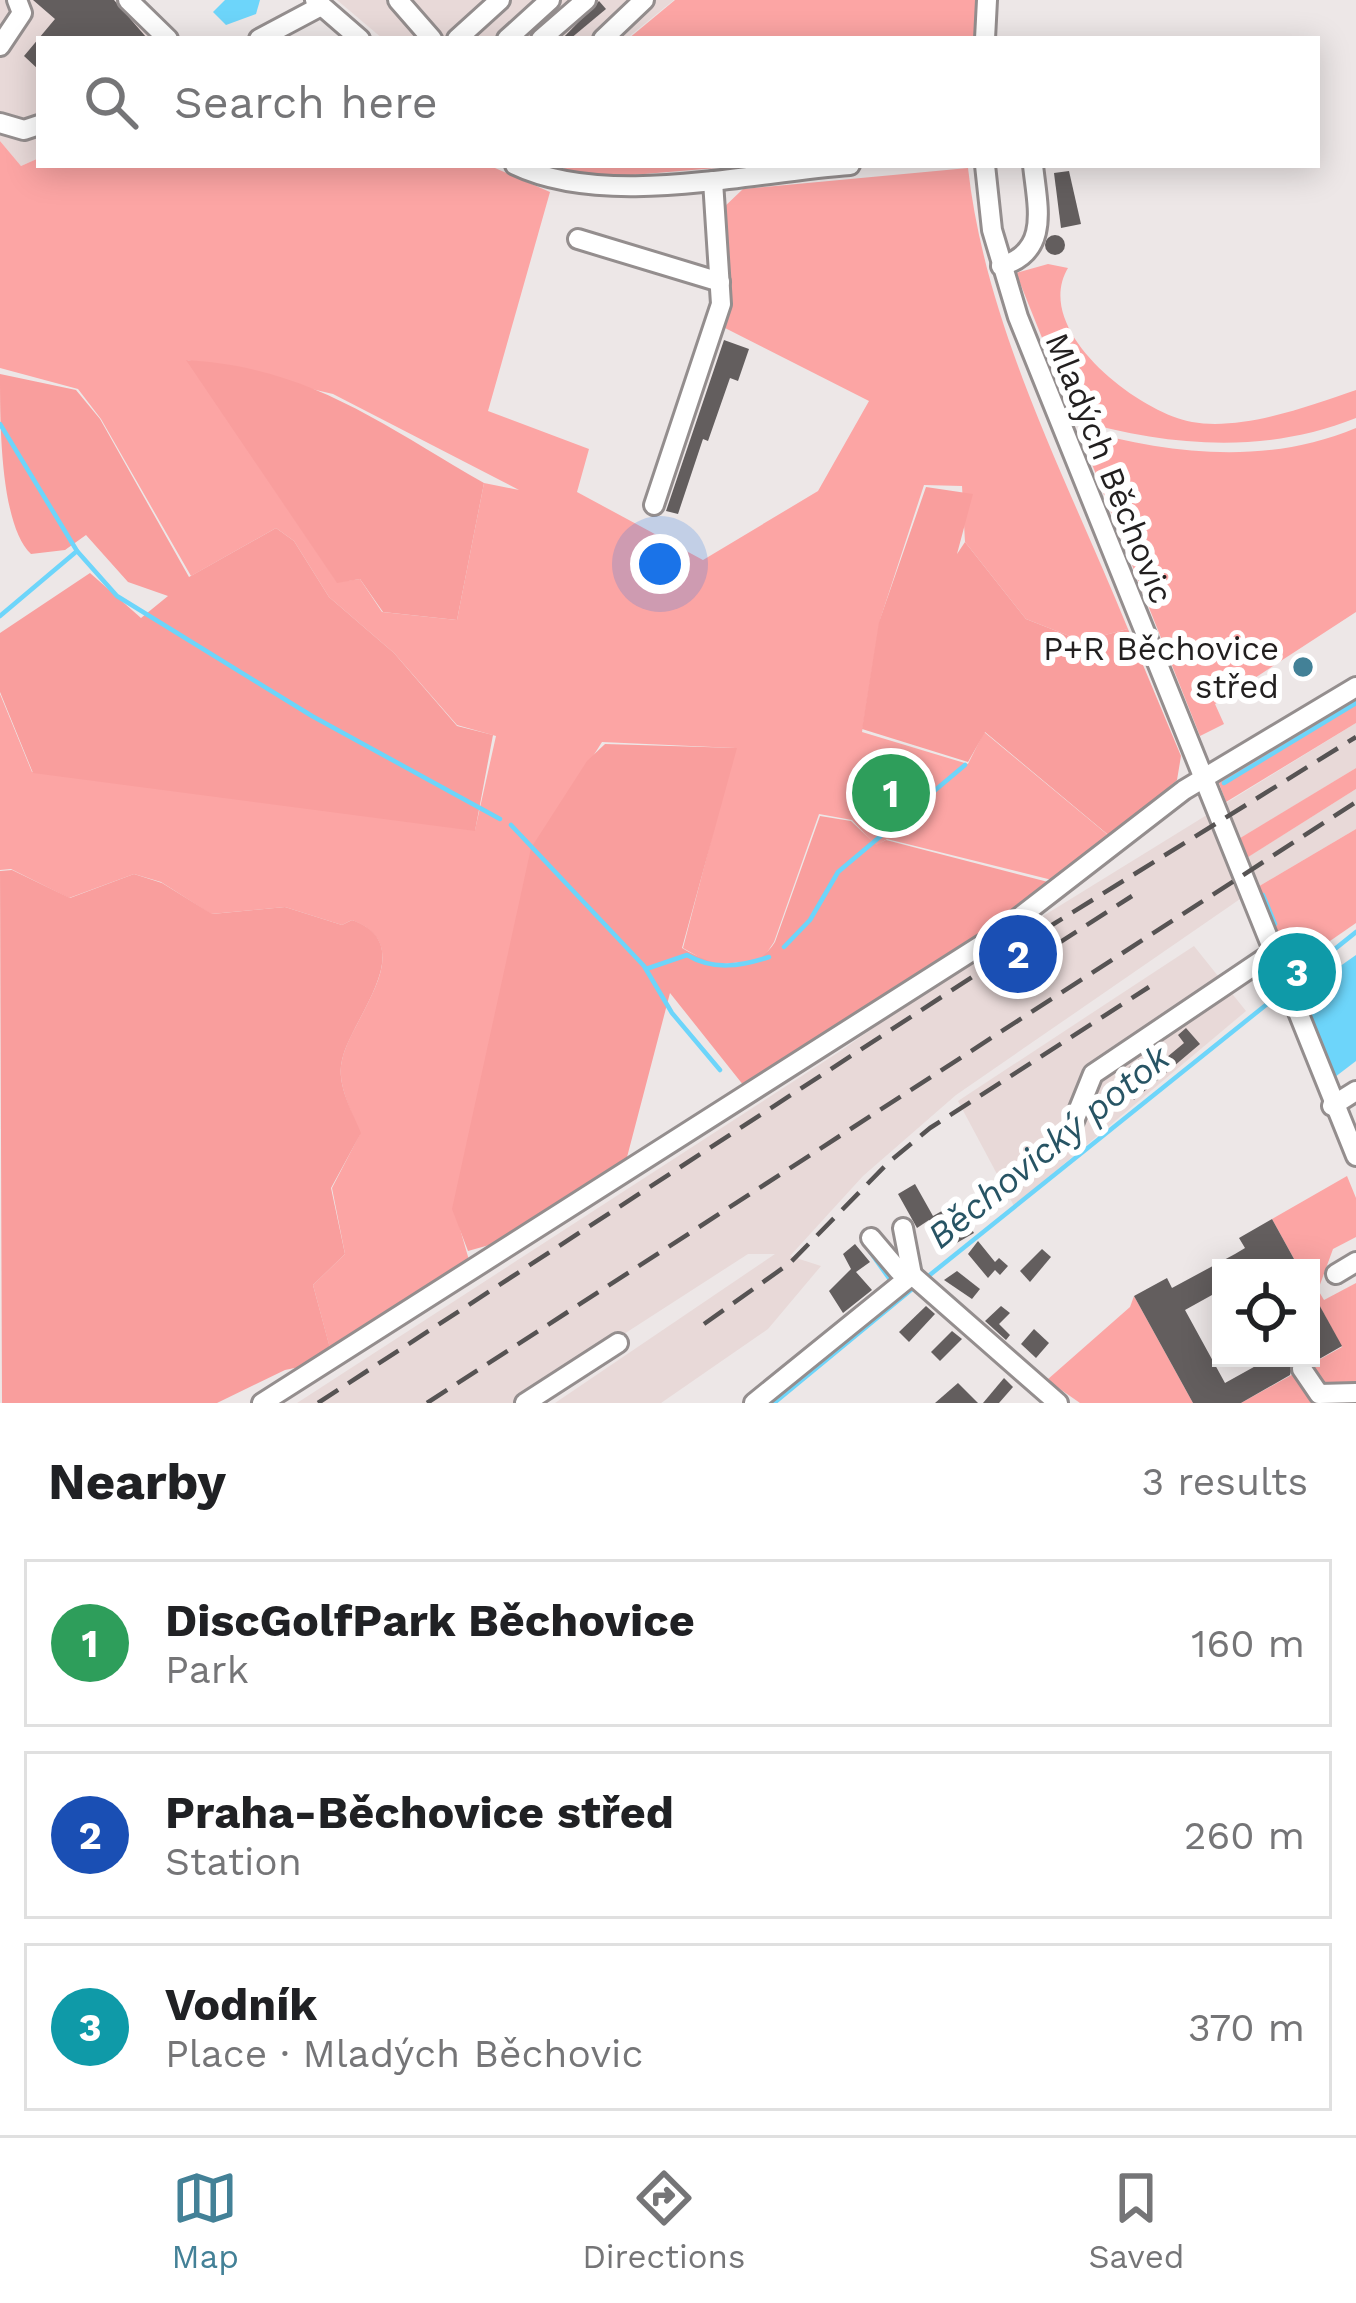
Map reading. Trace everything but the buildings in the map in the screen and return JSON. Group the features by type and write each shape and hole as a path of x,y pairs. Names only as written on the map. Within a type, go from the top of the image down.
{"street":[{"path":"0,46 22,13 16,0"},
{"path":"128,0 165,36"},
{"path":"398,0 429,36"},
{"path":"460,36 500,0"},
{"path":"510,36 550,0"},
{"path":"544,36 586,0"},
{"path":"606,36 644,0"},
{"path":"987,0 989,36"},
{"path":"264,36 318,3 356,36"},
{"path":"0,123 24,130 36,126"},
{"path":"549,172 712,181 824,168"},
{"name":"Mladých Běchovic","path":"985,168 1001,266 1270,953 1356,1156"},
{"path":"1001,266 1028,252 1036,240 1033,168"},
{"path":"654,505 722,304 712,181"},
{"path":"578,239 720,282"},
{"path":"262,1403 994,937 1201,779 1356,687"},
{"path":"1074,1121 1094,1074 1270,953"},
{"path":"1332,1106 1356,1091"},
{"path":"903,1228 917,1282"},
{"path":"871,1238 898,1271 917,1282 1034,1396 1058,1403"},
{"path":"1336,1274 1356,1262"},
{"path":"754,1403 917,1282"},
{"path":"525,1403 618,1343"},
{"path":"1302,1369 1319,1394 1356,1394"}],"shaded area":[{"path":"0,0 114,0 156,36 36,36 36,159 21,166 0,141"},
{"path":"337,0 674,0 630,36 379,36"},
{"path":"675,0 978,0 977,36 632,36"},
{"path":"0,141 21,166 36,159 36,168 495,168 550,192 488,411 589,449 577,492 703,560 818,491 869,401 725,328 722,209 743,189 968,168 992,287 1011,346 1128,629 1082,641 1026,619 965,542 962,486 924,485 880,620 862,732 968,764 984,732 1114,840 1060,882 887,839 876,846 852,820 819,814 774,942 762,960 713,965 683,948 735,748 602,742 533,851 454,1208 471,1267 332,1356 313,1285 345,1254 332,1188 360,1134 341,1078 342,1060 377,984 381,947 372,932 352,920 342,925 285,907 211,914 161,882 134,874 69,898 11,869 0,870 0,694 32,772 475,830 496,736 457,725 394,653 329,597 294,541 276,528 191,576 101,419 78,389 0,368","holes":["187,360 333,394 519,490 484,483 457,620 382,612 360,579 337,582"]},
{"path":"564,168 716,168 608,177 570,175"},
{"path":"1048,264 1068,268 1060,292 1064,317 1077,341 1119,385 1170,415 1192,422 1232,423 1356,390 1356,418 1286,438 1216,443 1145,436 1075,420 1016,273"},
{"path":"186,360 230,365 307,386 377,420 484,483 457,620 383,612 360,579 337,583"},
{"path":"0,374 76,390 100,419 189,577 276,528 294,541 329,597 394,653 457,726 493,735 475,831 33,773 0,692 0,633 90,573 141,618 168,596 128,582 86,535 65,550 31,554 21,540 8,497"},
{"path":"1356,428 1356,612 1215,704 1224,724 1200,736 1078,429 1182,450 1252,452 1322,440"},
{"path":"926,487 973,494 957,554 965,542 1026,619 1082,641 1128,629 1181,756 1177,780 1112,838 985,732 968,762 862,729 879,622"},
{"path":"1356,691 1356,723 1226,802 1216,775"},
{"path":"1356,723 1356,768 1238,840 1246,858 1356,789 1356,829 1256,888 956,1095 863,1176 790,1256 821,1266 768,1329 661,1403 555,1403 775,1254 748,1254 517,1403 297,1403 842,1050 946,976"},
{"path":"605,744 737,748 682,948 707,960 744,965 765,954 775,942 820,816 851,821 876,845 886,840 1056,884 744,1086 670,993 626,1161 507,1240 468,1251 452,1209 531,848 587,761"},
{"path":"1356,768 1356,789 1245,859 1237,840"},
{"path":"1356,829 1356,923 1288,970 1256,888"},
{"path":"12,870 70,898 134,874 162,883 212,914 285,907 342,925 352,920 372,931 381,947 382,964 341,1069 361,1133 331,1188 345,1254 313,1285 330,1348 314,1364 285,1370 217,1403 2,1403 0,871"},
{"path":"1194,946 1246,1011 1014,1206 958,1101"},
{"path":"1347,1176 1356,1198 1356,1237 1333,1249 1320,1285 1320,1259 1294,1259 1272,1219"},
{"path":"1356,1283 1356,1403 1241,1403 1306,1367 1320,1367 1320,1359 1342,1347 1320,1307 1320,1293 1324,1300"},
{"path":"1134,1296 1193,1403 1080,1403 1047,1380 1130,1307"}],"water":[{"path":"225,0 260,0 256,14 226,25 213,12"},
{"path":"1356,955 1356,1061 1335,1077 1303,1003 1309,988"}],"waterway":[{"path":"0,424 77,551 117,596 312,716 500,819"},
{"path":"0,616 77,551"},
{"path":"1224,783 1356,703"},
{"path":"784,947 810,920 838,872 965,765"},
{"path":"511,825 644,966 672,1013 720,1070"},
{"path":"1263,895 1275,924"},
{"name":"Běchovický potok","path":"1290,985 1356,932"},
{"path":"1281,938 1295,981"},
{"path":"646,969 687,955 728,965 769,957"},
{"name":"Běchovický potok","path":"926,1278 1282,992"},
{"path":"871,1253 891,1281"},
{"name":"Běchovický potok","path":"774,1403 917,1285"}],"railway":[{"path":"318,1403 1052,925 1356,737"},
{"path":"427,1403 1356,802"},
{"path":"1026,964 1132,896"},
{"path":"704,1324 790,1263 889,1162 930,1128 1149,987"}],"place":[{"name":"P+R Běchovice střed","path":"1303,667"},
{"name":"DiscGolfPark Běchovice","path":"891,793"},
{"name":"Praha-Běchovice střed","path":"1018,954"},
{"name":"Vodník","path":"1297,972"}]}
